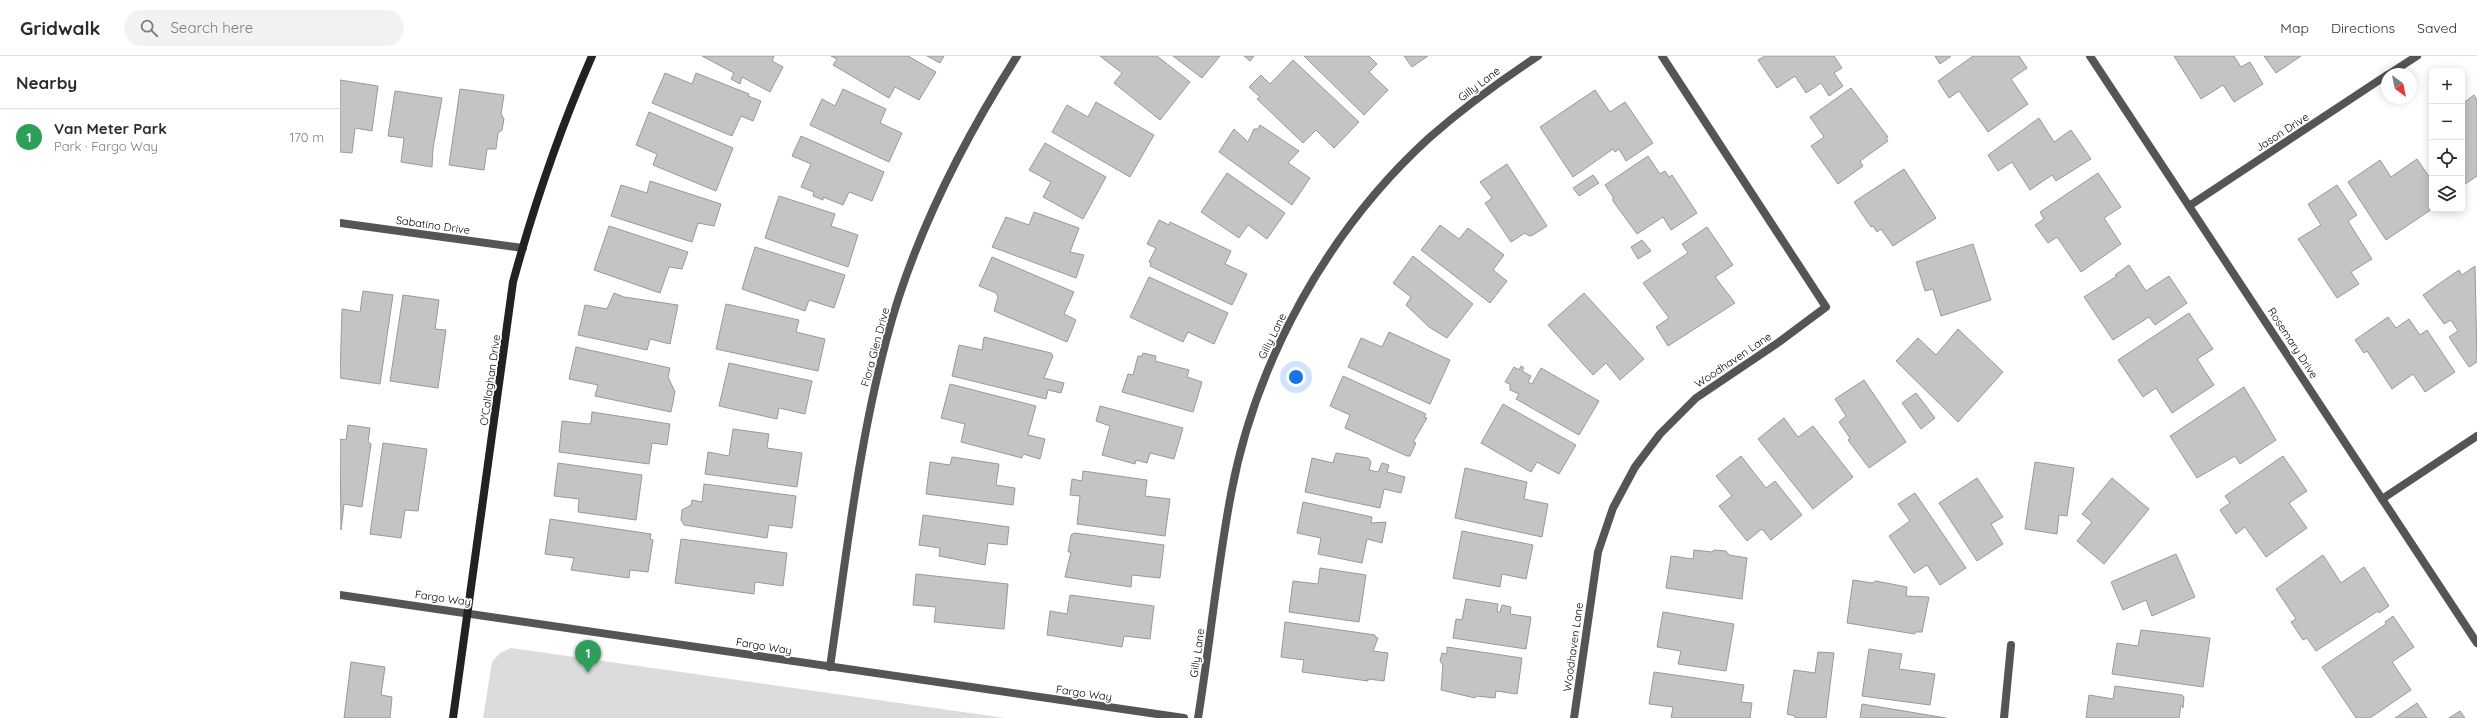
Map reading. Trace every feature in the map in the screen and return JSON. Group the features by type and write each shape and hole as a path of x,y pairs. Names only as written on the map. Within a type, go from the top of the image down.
{"street":[{"name":"O'Callaghan Drive","path":"453,718 513,282 522,248 569,109 592,56"},
{"name":"Flora Glen Drive","path":"830,667 866,425 886,340 914,257 949,174 989,100 1017,56"},
{"name":"Gilly Lane","path":"1198,718 1235,478 1248,425 1272,360 1303,298 1339,241 1381,187 1429,139 1471,104 1538,56"},
{"name":"Woodhaven Lane","path":"1574,718 1598,552 1613,508 1635,467 1660,434 1696,398 1779,342 1826,307 1662,56"},
{"name":"Rosemary Drive","path":"2090,56 2477,643"},
{"name":"Jason Drive","path":"2398,68 2416,56"},
{"name":"Jason Drive","path":"2189,206 2381,80"},
{"name":"Sabatino Drive","path":"340,222 522,248"},
{"path":"2382,499 2477,436"},
{"name":"Fargo Way","path":"340,595 468,612 830,667 1184,718"},
{"path":"2004,718 2011,645"}],"shaded area":[{"path":"511,648 1005,718 483,718 492,662 500,653"}],"building":[{"path":"702,56 774,56 772,61 783,67 770,92 742,77 740,84 731,79 734,73"},
{"path":"831,56 908,56 936,72 919,100 895,87 889,98 833,65 837,59"},
{"path":"927,56 944,56 940,63"},
{"path":"1100,56 1157,56 1190,82 1160,120 1114,83 1122,73"},
{"path":"1173,56 1220,56 1202,78"},
{"path":"1244,56 1254,56 1250,61"},
{"path":"1304,56 1369,56 1377,64 1369,72 1388,90 1364,115"},
{"path":"1404,56 1428,56 1412,67"},
{"path":"1765,56 1834,56 1842,68 1834,73 1843,86 1829,96 1821,83 1806,93 1795,76 1777,88 1758,60"},
{"path":"1935,56 1951,56 1940,64"},
{"path":"1973,56 2019,56 2027,68 2011,79 2028,104 1988,132 1959,91 1949,98 1938,81"},
{"path":"2174,56 2234,56 2241,67 2250,62 2263,84 2234,102 2223,85 2201,99"},
{"path":"2264,56 2301,56 2276,73"},
{"path":"1293,60 1359,122 1334,148 1316,130 1303,143 1257,99 1260,97 1249,87 1261,75 1270,84"},
{"path":"665,73 692,84 696,73 749,94 748,96 761,101 753,121 741,116 732,136 652,103"},
{"path":"340,80 378,86 372,131 355,128 352,153 340,152"},
{"path":"1851,88 1888,137 1886,138 1888,141 1860,161 1863,166 1838,184 1811,146 1824,137 1810,117"},
{"path":"460,89 504,95 501,114 504,119 502,130 498,133 496,149 487,149 484,170 449,165"},
{"path":"843,89 886,109 880,123 902,133 889,162 810,125 822,99 835,106"},
{"path":"1595,90 1610,112 1625,102 1653,143 1626,161 1619,149 1615,152 1613,149 1573,177 1540,127"},
{"path":"395,91 442,98 433,148 432,167 401,162 404,138 388,136"},
{"path":"2474,95 2477,100 2477,176 2465,184 2465,104 2465,102"},
{"path":"1096,102 1154,135 1130,177 1052,132 1067,105 1088,117"},
{"path":"649,112 733,148 716,191 653,165 657,154 636,145"},
{"path":"2039,118 2054,142 2071,130 2091,159 2056,181 2052,175 2030,190 2012,162 1998,171 1988,155"},
{"path":"1260,125 1299,151 1288,163 1310,178 1292,205 1219,152 1234,129 1248,142 1254,129 1258,129"},
{"path":"801,136 884,172 872,201 849,192 843,205 823,197 823,200 813,196 814,192 801,187 811,164 792,156"},
{"path":"1045,143 1106,177 1083,219 1043,197 1051,182 1029,170"},
{"path":"1648,156 1660,174 1665,171 1669,177 1672,175 1697,213 1671,230 1663,217 1637,234 1613,201 1613,197 1605,185"},
{"path":"2417,159 2429,177 2429,211 2386,240 2348,182 2380,160 2391,177"},
{"path":"1507,164 1547,226 1533,235 1529,236 1525,233 1511,242 1485,203 1492,198 1480,182"},
{"path":"1904,169 1936,218 1893,246 1881,229 1877,232 1873,226 1871,227 1854,202"},
{"path":"1227,173 1285,213 1267,239 1248,225 1239,238 1201,212"},
{"path":"2098,173 2121,207 2104,218 2121,244 2081,272 2057,237 2048,243 2035,225 2044,219 2040,212"},
{"path":"1593,175 1599,183 1579,196 1573,188"},
{"path":"650,181 721,204 714,226 698,223 692,242 611,216 621,185 647,193"},
{"path":"2337,185 2357,215 2348,221 2372,259 2351,272 2359,284 2337,298 2298,239 2321,225 2308,204"},
{"path":"779,196 835,214 831,226 858,235 848,267 765,238"},
{"path":"1034,212 1079,228 1070,252 1084,255 1076,278 992,247 1006,217 1029,225"},
{"path":"1159,220 1169,225 1170,222 1231,251 1225,264 1247,274 1232,305 1150,266 1151,263 1149,262 1156,248 1147,244"},
{"path":"1440,225 1459,239 1468,228 1504,255 1493,270 1507,281 1490,303 1421,250"},
{"path":"609,226 688,252 682,269 669,267 660,293 594,270"},
{"path":"1707,227 1733,265 1715,277 1735,303 1668,346 1656,327 1669,318 1643,283 1688,253 1682,244"},
{"path":"1642,240 1651,251 1638,259 1631,247"},
{"path":"1973,244 1991,300 1941,316 1933,289 1925,291 1916,262"},
{"path":"755,247 845,275 834,308 809,300 805,311 742,289"},
{"path":"1413,256 1473,304 1447,338 1429,327 1406,305 1411,297 1393,283"},
{"path":"992,257 1074,292 1064,314 1076,320 1067,342 994,311 998,297 996,293 979,286"},
{"path":"2129,265 2146,291 2169,276 2187,303 2155,325 2149,317 2113,340 2084,297 2117,276 2115,275"},
{"path":"2475,266 2477,362 2469,367 2449,337 2458,331 2451,320 2444,324 2423,295 2459,270 2462,275"},
{"path":"1149,277 1228,313 1214,344 1188,332 1183,342 1130,317"},
{"path":"363,291 393,295 380,384 340,378 342,309 360,312"},
{"path":"614,293 624,297 678,305 670,344 650,339 647,350 578,335 585,305 607,309"},
{"path":"1584,293 1644,359 1620,380 1606,363 1593,375 1548,325"},
{"path":"403,295 439,300 435,329 446,330 438,388 390,381"},
{"path":"726,304 799,320 796,332 825,339 818,371 716,349"},
{"path":"2189,313 2213,349 2197,359 2214,385 2172,413 2156,388 2143,397 2118,360"},
{"path":"2388,317 2396,328 2409,319 2420,335 2427,330 2455,372 2425,392 2413,374 2392,389 2367,351 2364,353 2355,340"},
{"path":"1958,329 2003,372 1958,422 1896,361 1918,338 1936,355"},
{"path":"1389,332 1450,360 1430,404 1348,367 1361,338 1382,347"},
{"path":"984,337 1051,353 1053,356 1044,378 1064,383 1061,393 1048,390 1046,399 952,376 959,345 982,350"},
{"path":"576,347 670,368 668,377 675,392 671,412 595,396 598,385 569,379"},
{"path":"1143,353 1156,356 1155,361 1189,370 1187,377 1202,382 1193,412 1122,392 1128,374 1133,375 1138,356 1142,356"},
{"path":"729,363 812,381 805,414 779,408 777,419 719,406"},
{"path":"1521,366 1524,368 1522,371 1531,376 1528,382 1532,384 1541,368 1599,401 1579,435 1516,399 1519,394 1510,390 1510,384 1505,382 1514,367 1519,370"},
{"path":"1343,376 1426,414 1424,417 1427,418 1413,442 1416,443 1410,456 1345,428 1350,415 1330,406"},
{"path":"1864,380 1906,442 1869,468 1848,440 1850,438 1839,422 1846,416 1835,399"},
{"path":"950,384 1036,406 1028,435 1045,439 1040,459 1023,454 1022,458 961,442 965,424 941,418"},
{"path":"2244,387 2276,440 2240,464 2235,456 2197,478 2170,436"},
{"path":"1916,393 1935,418 1921,429 1902,403"},
{"path":"1503,404 1576,445 1559,474 1537,462 1531,472 1481,443"},
{"path":"1100,406 1183,428 1174,459 1150,453 1147,463 1136,460 1135,464 1102,455 1110,426 1096,421"},
{"path":"592,412 670,424 667,445 652,443 649,464 559,452 562,421 588,424 591,423"},
{"path":"1784,418 1798,437 1813,426 1853,477 1813,509 1758,439"},
{"path":"348,425 370,428 368,442 371,444 362,507 344,504 341,530 340,439 346,440"},
{"path":"733,429 769,434 767,448 802,453 797,487 705,474 708,452 729,456"},
{"path":"383,443 427,449 418,511 405,510 401,538 370,534"},
{"path":"1336,453 1368,458 1371,462 1369,470 1378,472 1382,463 1389,465 1387,472 1405,477 1401,493 1384,489 1380,508 1305,492 1312,458 1333,463"},
{"path":"1741,456 1766,488 1775,481 1802,515 1771,540 1762,529 1747,541 1719,506 1732,496 1716,476"},
{"path":"2283,456 2307,491 2289,503 2307,528 2266,557 2245,527 2236,534 2220,510 2230,503 2225,496"},
{"path":"952,457 999,464 996,485 1015,488 1013,505 926,494 930,462 950,465"},
{"path":"2035,462 2074,468 2067,516 2059,515 2057,534 2025,529"},
{"path":"558,463 642,475 636,520 578,512 579,499 554,496"},
{"path":"1465,468 1527,482 1524,499 1548,504 1542,537 1455,518"},
{"path":"1083,471 1147,480 1145,496 1170,499 1165,536 1077,524 1080,496 1070,495 1072,479 1082,481"},
{"path":"1977,478 2003,517 1991,524 2003,544 1977,561 1939,503"},
{"path":"2112,478 2149,509 2104,564 2077,541 2092,522 2082,514"},
{"path":"704,484 796,496 792,528 769,525 767,538 684,525 681,520 682,510 691,505 692,500 702,502"},
{"path":"1915,493 1966,568 1940,585 1927,565 1914,573 1889,536 1910,521 1898,504"},
{"path":"1303,502 1372,517 1371,523 1386,522 1382,543 1367,539 1362,563 1318,554 1321,538 1297,533"},
{"path":"923,515 1009,527 1007,545 988,543 985,565 939,556 940,548 919,545"},
{"path":"550,519 651,534 650,539 653,540 648,572 630,570 629,578 571,570 574,558 545,554"},
{"path":"1462,531 1533,545 1526,579 1502,574 1500,587 1453,578"},
{"path":"1074,533 1164,545 1160,578 1132,575 1131,587 1065,577 1071,552 1068,552 1071,535"},
{"path":"681,539 787,553 783,586 755,582 754,594 675,583"},
{"path":"1694,550 1712,552 1714,550 1726,551 1729,555 1747,558 1742,599 1666,588 1671,556 1693,559"},
{"path":"2176,554 2195,597 2152,616 2146,600 2123,610 2111,582"},
{"path":"2323,555 2341,583 2364,567 2389,606 2379,613 2378,611 2316,651 2307,638 2303,640 2291,622 2296,619 2276,589"},
{"path":"1320,568 1366,575 1359,622 1289,612 1293,581 1318,584"},
{"path":"916,574 1008,584 1004,629 934,622 936,607 913,605"},
{"path":"1853,580 1872,583 1876,581 1907,587 1906,596 1929,597 1922,632 1915,632 1915,634 1847,623"},
{"path":"1070,595 1154,606 1150,639 1124,636 1122,647 1047,635 1050,611 1067,614"},
{"path":"1466,599 1498,604 1497,612 1500,612 1502,605 1511,607 1510,614 1531,617 1526,649 1453,638 1456,619 1462,620"},
{"path":"1663,612 1734,624 1726,671 1678,664 1681,651 1657,647"},
{"path":"2393,616 2414,647 2392,662 2411,690 2370,718 2356,718 2322,667 2386,624 2385,622"},
{"path":"1285,622 1375,635 1375,637 1378,638 1373,651 1388,653 1384,681 1368,679 1368,681 1302,672 1304,660 1281,657"},
{"path":"2141,630 2210,638 2203,687 2112,674 2117,643 2138,646"},
{"path":"1447,647 1522,658 1517,694 1496,691 1495,698 1476,696 1475,698 1441,690 1443,665 1440,661 1442,653 1447,654"},
{"path":"1869,649 1902,654 1899,669 1935,674 1930,705 1862,696"},
{"path":"1818,652 1834,653 1826,718 1795,718 1795,716 1787,714 1794,670 1815,673"},
{"path":"351,662 385,667 381,695 392,697 390,718 344,718"},
{"path":"1654,672 1744,685 1741,702 1752,703 1750,718 1671,718 1673,707 1649,704"},
{"path":"2115,686 2182,695 2184,697 2183,708 2181,705 2179,718 2086,718 2089,695 2113,699"},
{"path":"2417,703 2427,718 2395,718"},
{"path":"1862,704 1946,718 1860,718"},
{"path":"2460,711 2465,718 2449,718"}],"place":[{"name":"Van Meter Park","path":"588,673"}]}
